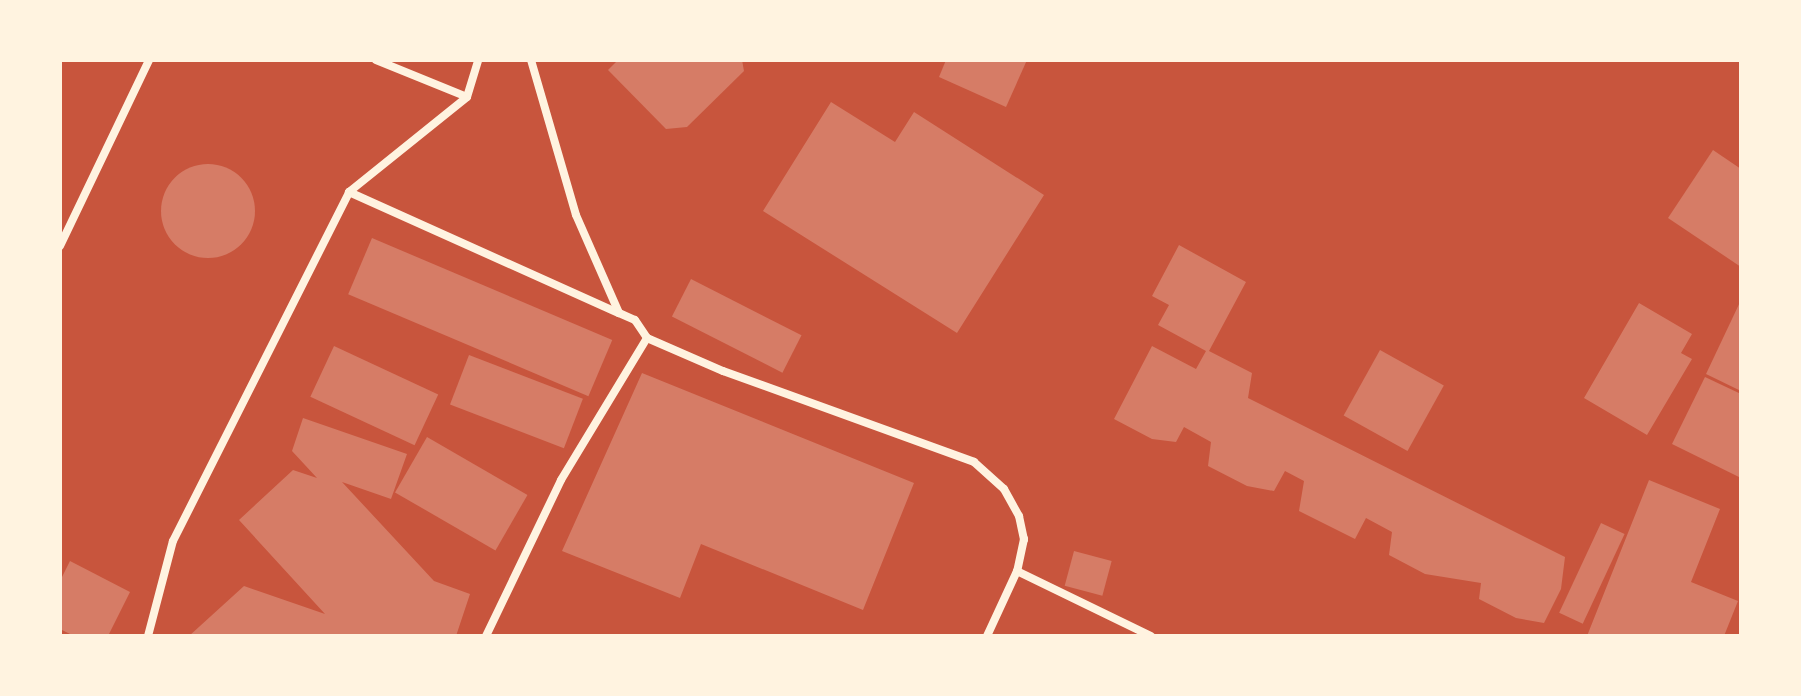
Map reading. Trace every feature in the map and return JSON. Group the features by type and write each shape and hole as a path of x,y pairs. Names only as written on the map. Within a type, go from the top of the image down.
{"street":[{"path":"60,246 149,60"},
{"path":"376,60 467,97"},
{"path":"148,636 173,541 349,192 467,97 478,60"},
{"path":"531,60 576,215 619,313"},
{"path":"349,192 635,320 647,338 974,462 1004,489 1019,516 1024,539 1017,571 987,636"},
{"path":"486,636 561,480 647,338"},
{"path":"1017,571 1151,636"}],"building":[{"path":"618,60 742,60 744,71 687,127 666,129 608,70"},
{"path":"946,60 1027,60 1006,107 939,77"},
{"path":"831,102 895,142 914,112 1044,195 957,333 763,211"},
{"path":"1713,150 1741,169 1741,267 1668,218"},
{"path":"208,164 226,168 241,178 251,193 255,211 251,229 241,244 226,254 208,258 190,254 175,244 165,229 161,211 165,193 175,178 190,168"},
{"path":"372,238 612,340 588,396 348,294"},
{"path":"1179,245 1246,282 1209,351 1252,373 1248,398 1565,557 1561,589 1544,623 1516,618 1479,599 1481,583 1425,574 1389,555 1392,532 1366,518 1355,539 1299,511 1304,481 1285,471 1274,491 1247,486 1208,466 1211,442 1184,427 1176,442 1152,439 1114,419 1152,346 1196,369 1206,351 1158,325 1169,305 1152,296"},
{"path":"691,279 801,335 782,373 672,316"},
{"path":"1741,300 1741,391 1706,374"},
{"path":"1639,303 1692,334 1681,353 1692,359 1647,435 1584,398"},
{"path":"334,346 438,395 415,445 310,397"},
{"path":"1380,350 1444,385 1407,451 1344,416"},
{"path":"469,355 583,399 564,448 450,404"},
{"path":"642,373 914,483 863,610 701,544 680,598 562,551"},
{"path":"1705,377 1741,394 1741,478 1672,444"},
{"path":"303,418 407,454 391,499 342,482 434,581 470,594 456,636 189,636 244,586 325,614 239,520 293,470 317,478 292,451"},
{"path":"427,437 527,495 495,550 395,492"},
{"path":"1649,480 1720,509 1691,582 1738,601 1724,636 1587,636"},
{"path":"1601,523 1625,534 1583,624 1559,613"},
{"path":"1074,551 1112,561 1102,596 1065,586"},
{"path":"70,561 130,592 108,636 74,636 60,629 60,581"}]}
